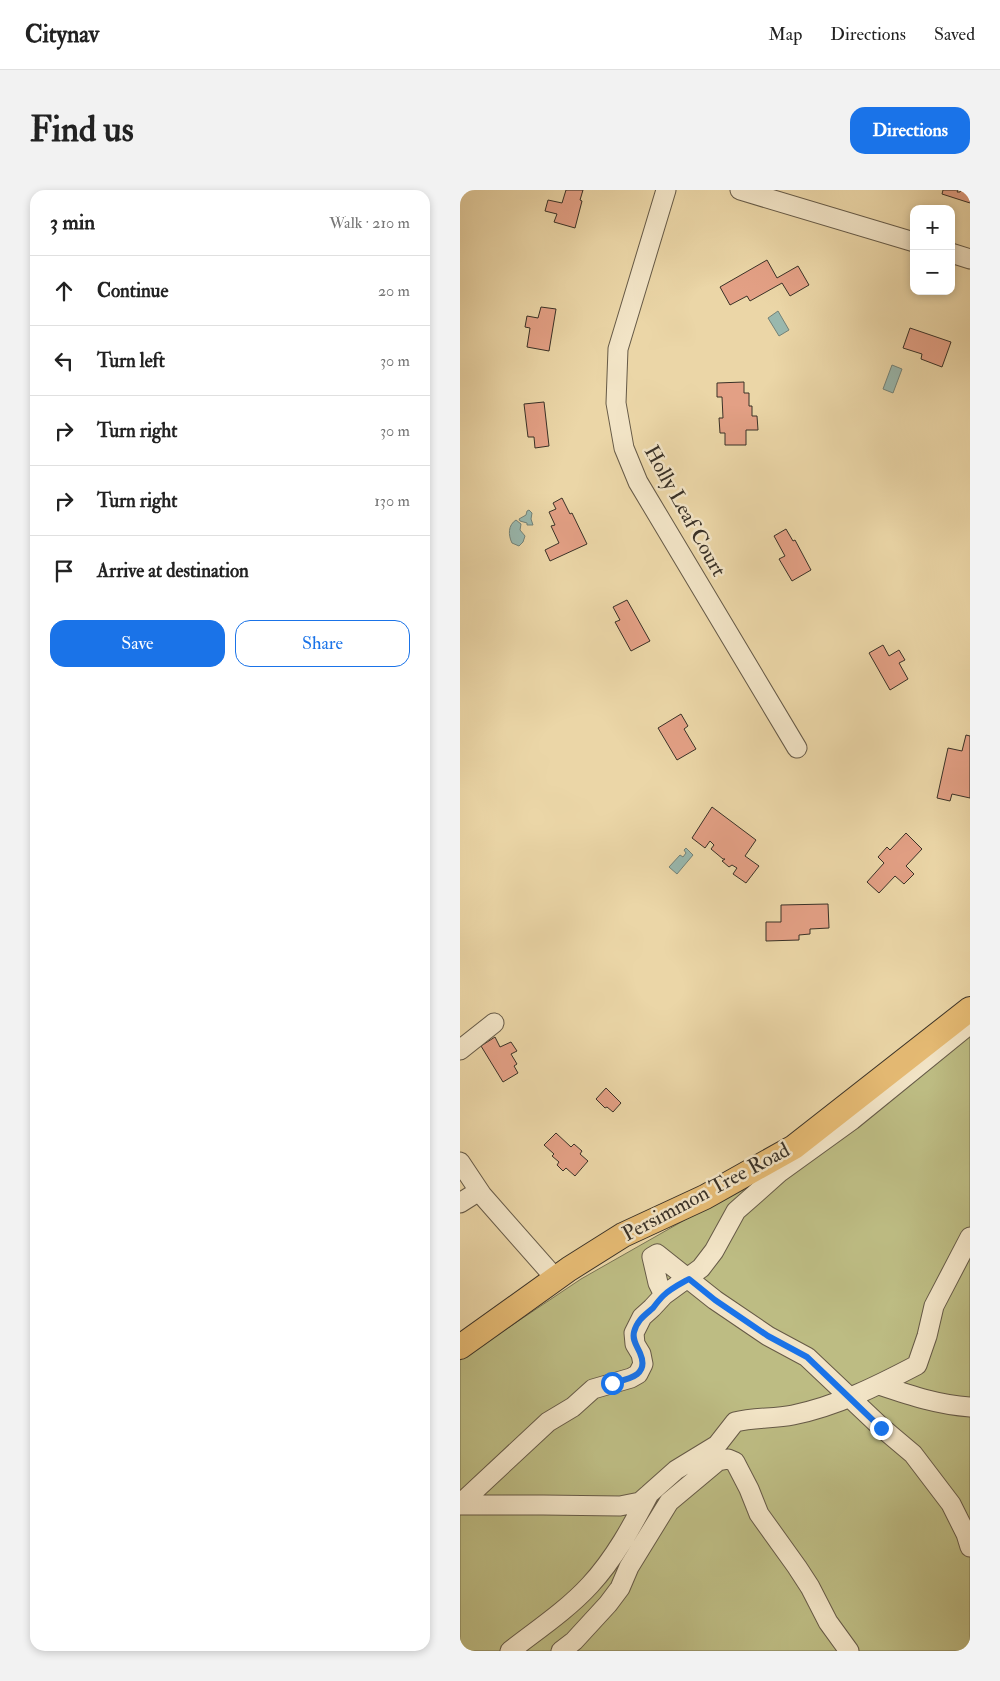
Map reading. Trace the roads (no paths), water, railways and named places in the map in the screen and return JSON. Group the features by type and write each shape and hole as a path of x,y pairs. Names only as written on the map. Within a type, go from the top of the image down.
{"main road":[{"name":"Persimmon Tree Road","path":"460,1347 556,1279 623,1235 705,1197 794,1147 970,1009"}],"street":[{"name":"Holly Leaf Court","path":"666,190 618,349 616,403 624,448 638,482 797,748"},
{"path":"740,190 910,241"},
{"path":"955,254 970,259"},
{"path":"460,1050 494,1023"},
{"path":"460,1505 548,1422 573,1407 593,1388 631,1378 638,1374 643,1364 641,1354 635,1344 634,1333 642,1317 664,1295 689,1279 701,1268 714,1251 736,1211 780,1172 852,1120 970,1024"},
{"path":"460,1162 479,1191 556,1279"},
{"path":"460,1203 479,1191"},
{"path":"460,1505 620,1506 640,1502 676,1470 717,1445 735,1422 793,1415 839,1403 879,1385 916,1364 927,1336 934,1306 970,1237"},
{"path":"664,1295 658,1283 652,1257 657,1254 715,1300 768,1336 807,1357 881,1428 913,1454 951,1504 966,1534 970,1547"},
{"path":"879,1385 949,1406 970,1407"},
{"path":"561,1651 574,1641 620,1588 629,1567 669,1502 718,1461 728,1459 735,1462 759,1514 797,1567 810,1587 828,1622 849,1651"},
{"path":"510,1651 556,1615 590,1585 615,1553 649,1494"}],"water":[{"path":"778,311 789,330 779,336 768,318"},
{"path":"892,365 902,369 893,393 883,389"},
{"path":"529,510 532,513 533,525 527,525 527,523 519,519 526,515"},
{"path":"516,520 521,524 520,530 525,536 519,546 512,543 509,534 511,525"},
{"path":"686,848 693,855 677,874 669,867 680,855 683,857 686,853 684,850"}]}
